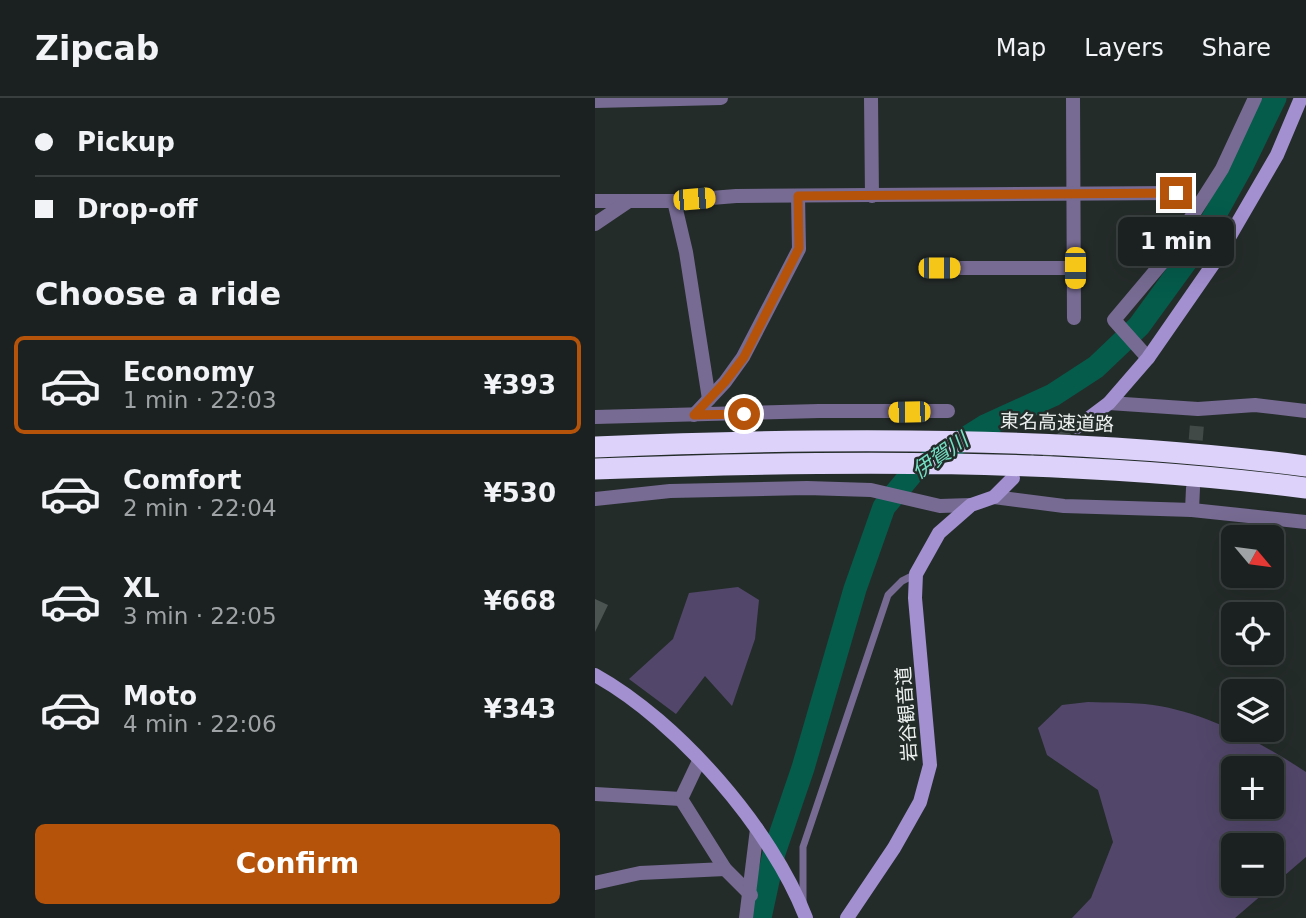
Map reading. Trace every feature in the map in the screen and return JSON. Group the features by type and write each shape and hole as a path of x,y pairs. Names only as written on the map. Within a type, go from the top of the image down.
{"highway":[{"name":"東名高速道路","path":"595,447 752,440 1006,442 1211,454 1306,466"},
{"path":"595,469 753,463 991,463 1208,475 1306,488"}],"street":[{"path":"595,101 721,98"},
{"path":"871,98 872,196"},
{"path":"1073,98 1075,318"},
{"path":"1148,358 1114,320 1162,263 1209,190 1222,169 1255,98"},
{"path":"1076,427 1109,403 1148,358 1216,260 1277,155 1301,98"},
{"path":"595,201 674,201 736,196 1176,193"},
{"path":"694,415 744,357 799,248 798,196"},
{"path":"595,224 629,201"},
{"path":"674,201 686,252 709,399"},
{"path":"939,268 1075,268"},
{"path":"1109,403 1198,409 1255,405 1306,411"},
{"path":"1197,424 1198,409"},
{"path":"595,418 819,411 948,411"},
{"path":"595,499 670,491 807,488 871,490 920,504 971,505 994,497 1013,478"},
{"path":"1192,510 1193,488"},
{"path":"994,497 1064,506 1192,510 1306,522"},
{"name":"岩谷観音道","path":"847,918 894,848 920,802 930,765 915,598 916,574 939,533 971,505"},
{"path":"595,675 666,728 740,806 787,878 804,916"},
{"path":"681,799 699,761"},
{"path":"595,794 681,799"},
{"path":"681,799 725,869 751,895"},
{"path":"746,918 760,834"},
{"path":"595,883 640,873 725,869"}],"lane":[{"path":"804,916 803,847 888,595 902,581 916,574"}],"shaded area":[{"path":"738,587 759,600 755,639 732,706 705,676 676,714 629,679 673,639 689,593"},
{"path":"1088,702 1153,705 1221,725 1221,742 1255,742 1279,756 1221,756 1221,819 1284,819 1284,759 1306,772 1306,857 1284,876 1284,833 1221,833 1221,896 1261,896 1235,918 1072,918 1091,898 1113,842 1098,790 1047,755 1038,728 1062,705"}],"building":[{"path":"595,599 608,605 595,632"}],"waterway":[{"name":"伊賀川","path":"760,918 774,853 803,768 855,589 884,507 914,471 985,426 1053,395 1096,367 1139,326 1200,242 1242,166 1275,98"}],"tunnel":[{"path":"1194,461 1197,424"},
{"path":"1026,468 1077,427"}],"route":[{"path":"744,414 694,415 744,357 799,248 798,196 1176,193"}]}
